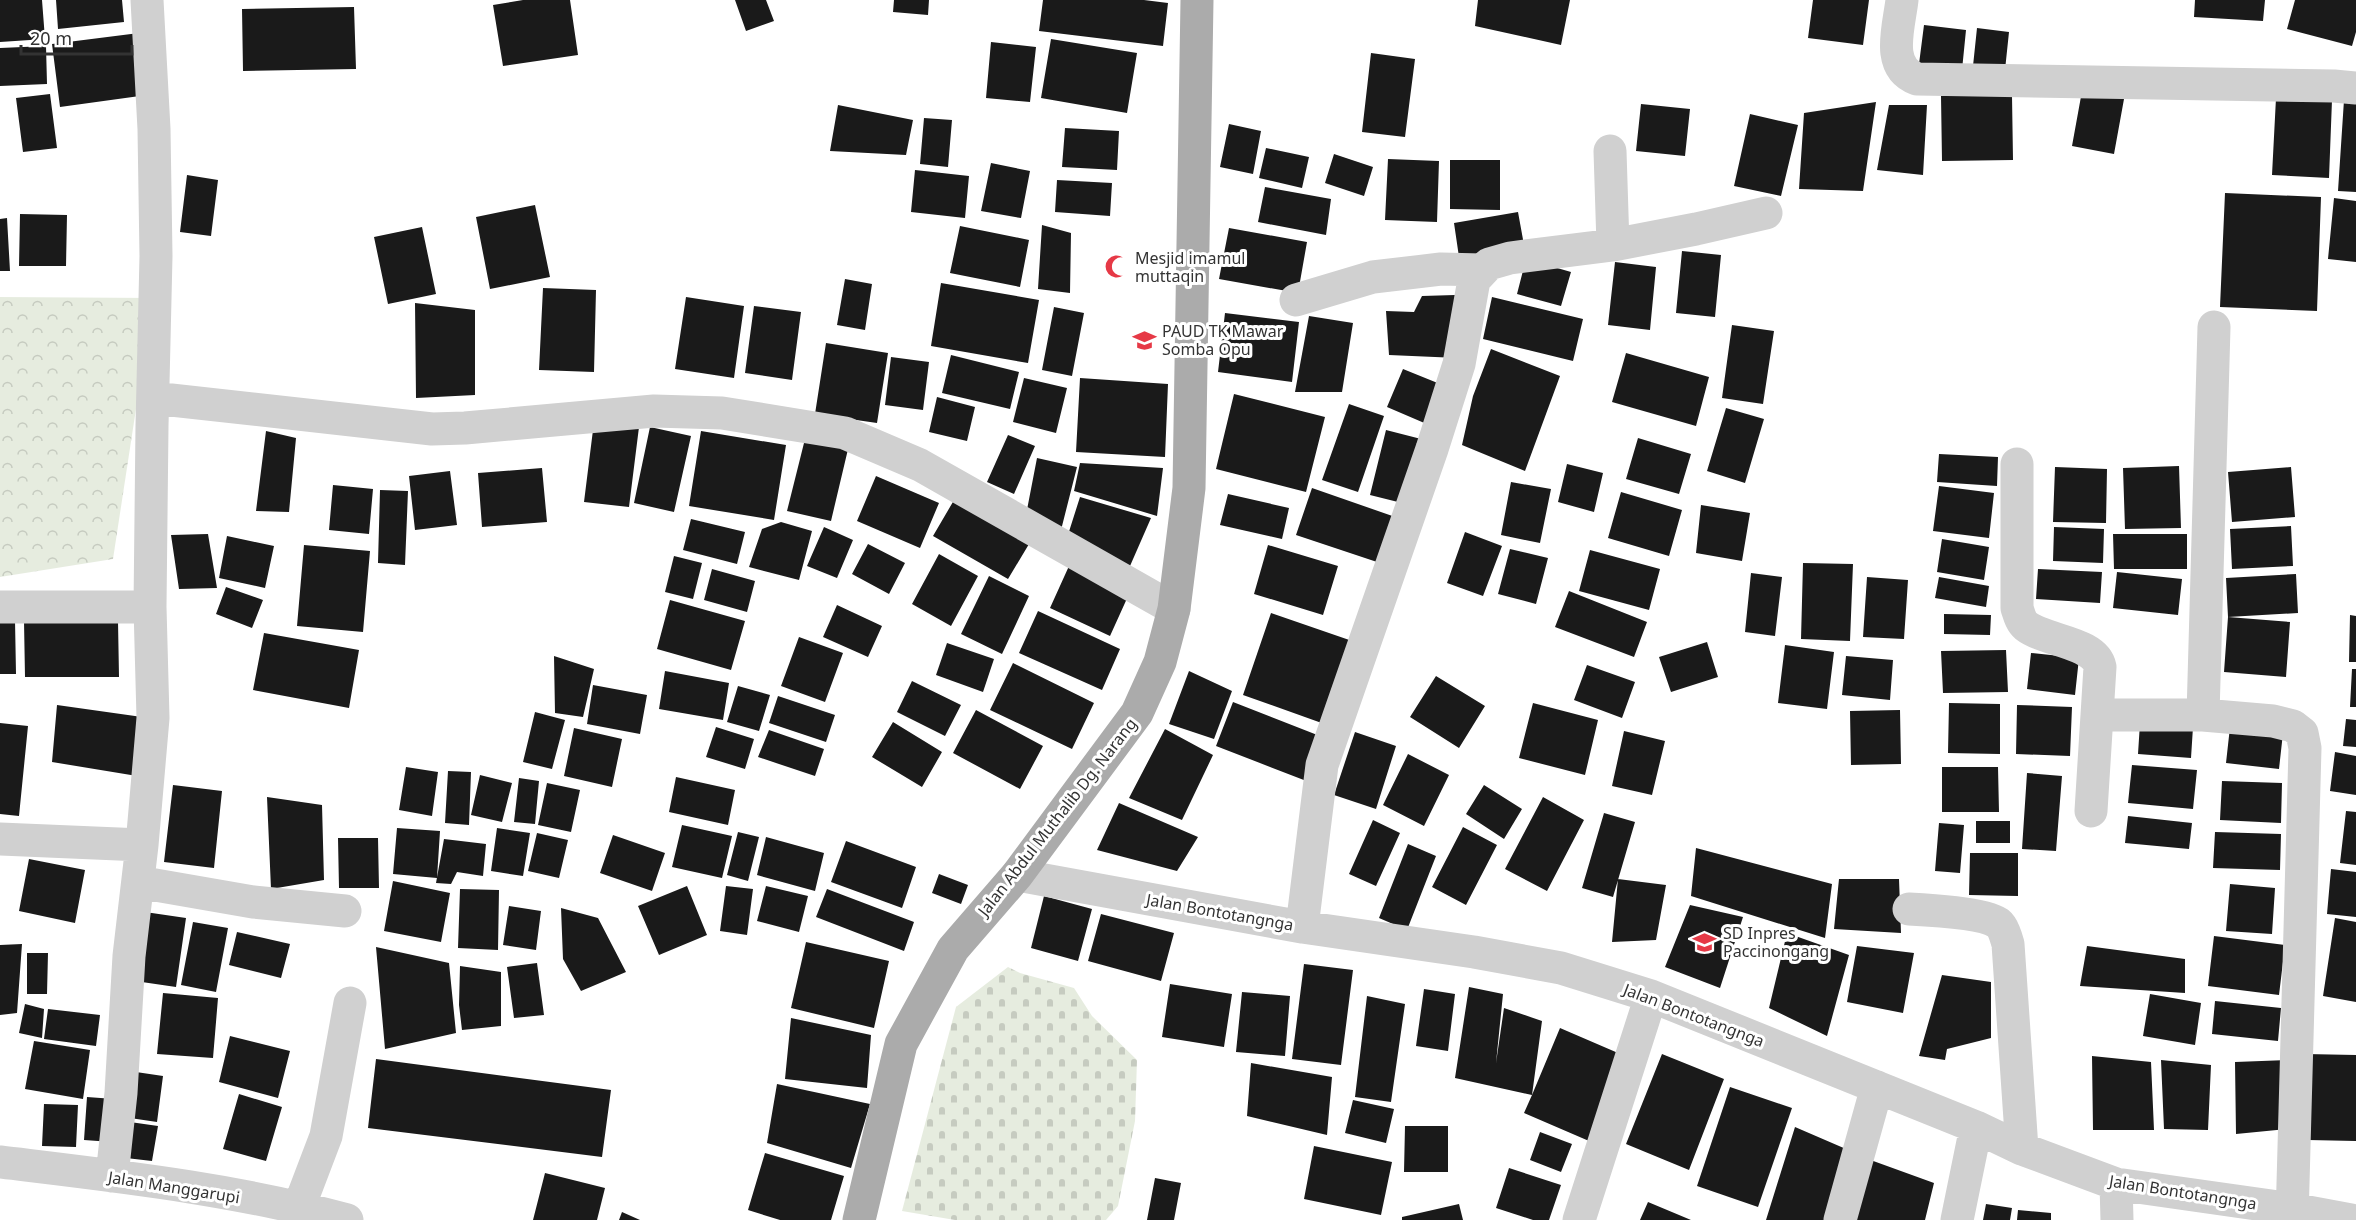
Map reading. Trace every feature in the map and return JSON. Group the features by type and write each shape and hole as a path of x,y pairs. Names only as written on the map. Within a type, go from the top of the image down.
{"main road":[{"name":"Jalan Abdul Muthalib Dg. Narang","path":"859,1220 901,1044 953,949 1017,875 1137,713 1160,662 1174,609 1190,488 1197,0"}],"street":[{"path":"112,1176 121,1093 129,956 153,718 150,607 156,256 154,129 147,0"},
{"path":"1902,0 1896,54 1901,69 1908,76 1917,80 2356,88"},
{"path":"1610,152 1613,245"},
{"path":"1302,927 1322,765 1432,449 1459,364 1474,280 1489,264 1510,258 1613,245 1766,213"},
{"path":"1296,300 1373,277 1441,269 1482,270"},
{"path":"2203,715 2214,327"},
{"path":"153,398 432,429 654,411 722,413 845,433 920,465 1174,609"},
{"path":"2017,465 2018,608 2025,625 2091,652 2098,660 2100,667 2091,811"},
{"path":"0,607 150,607"},
{"path":"2097,715 2203,715 2273,721 2293,726 2302,733 2305,748 2292,1214"},
{"path":"0,839 142,845"},
{"name":"Jalan Bontotangnga","path":"1017,875 1302,927 1474,952 1561,968 1651,996 1976,1127 2022,1149 2116,1184 2292,1214 2351,1220"},
{"path":"138,882 253,902 345,911"},
{"path":"1909,909 1981,917 1998,923 2004,932 2008,944 2022,1149"},
{"path":"1579,1220 1651,996"},
{"path":"298,1207 326,1136 350,1003"},
{"path":"1840,1220 1877,1087"},
{"path":"1957,1220 1976,1127"},
{"name":"Jalan Manggarupi","path":"0,1162 112,1176 298,1207 347,1220"},
{"path":"2116,1184 2117,1220"}],"green space":[{"path":"0,297 153,298 113,559 0,577"},
{"path":"1008,967 1020,973 1074,988 1092,1016 1137,1060 1135,1121 1118,1206 1106,1220 955,1220 902,1211 956,1007"}],"building":[{"path":"0,0 42,0 45,39 0,42"},
{"path":"56,0 122,0 124,22 58,29"},
{"path":"523,0 570,0 578,55 503,66 493,5"},
{"path":"735,0 766,0 774,21 746,31"},
{"path":"894,0 929,0 928,15 893,12"},
{"path":"1043,0 1144,0 1168,3 1163,46 1039,31"},
{"path":"1478,0 1570,0 1561,45 1475,26"},
{"path":"1813,0 1869,0 1863,45 1808,38"},
{"path":"2195,0 2265,0 2263,21 2194,17"},
{"path":"2295,0 2356,0 2356,32 2352,46 2287,29"},
{"path":"354,7 356,69 243,71 242,9"},
{"path":"1924,25 1966,30 1962,70 1919,64"},
{"path":"1977,28 2009,32 2005,70 1973,66"},
{"path":"139,33 147,95 60,107 52,44"},
{"path":"1051,39 1137,53 1127,113 1041,98"},
{"path":"991,42 1036,47 1030,102 986,98"},
{"path":"46,46 47,84 0,86 0,48"},
{"path":"1371,53 1415,59 1405,137 1362,132"},
{"path":"2082,91 2124,99 2114,154 2072,146"},
{"path":"50,94 57,148 23,152 16,98"},
{"path":"1941,96 2012,96 2013,160 1942,161"},
{"path":"2276,98 2332,100 2329,178 2272,175"},
{"path":"2344,100 2356,101 2356,192 2338,191"},
{"path":"1876,102 1863,191 1799,189 1804,113"},
{"path":"1641,104 1690,109 1685,156 1636,151"},
{"path":"838,105 913,120 906,155 830,151"},
{"path":"1889,105 1927,105 1923,175 1877,170"},
{"path":"1750,114 1798,125 1781,196 1734,186"},
{"path":"924,118 952,120 948,167 920,164"},
{"path":"1229,124 1261,131 1253,174 1220,167"},
{"path":"1065,128 1119,131 1117,170 1062,167"},
{"path":"1266,148 1309,157 1302,188 1259,178"},
{"path":"1334,154 1373,167 1364,196 1325,183"},
{"path":"1388,159 1439,161 1437,222 1385,220"},
{"path":"1450,160 1500,160 1500,210 1450,209"},
{"path":"991,163 1030,171 1021,218 981,211"},
{"path":"915,170 969,176 965,218 911,212"},
{"path":"187,175 218,180 211,236 180,232"},
{"path":"1057,180 1112,183 1110,216 1055,212"},
{"path":"1265,187 1331,199 1326,235 1258,222"},
{"path":"2225,193 2321,197 2317,311 2220,307"},
{"path":"2334,198 2356,201 2356,262 2328,259"},
{"path":"535,205 550,277 490,289 476,217"},
{"path":"1518,212 1524,245 1459,257 1454,223"},
{"path":"20,214 67,215 66,266 19,266"},
{"path":"7,218 10,271 0,271 0,219"},
{"path":"1042,225 1071,233 1070,293 1038,289"},
{"path":"960,226 1029,240 1020,287 950,273"},
{"path":"422,227 436,294 388,304 374,237"},
{"path":"1229,228 1307,242 1298,293 1219,279"},
{"path":"1682,251 1721,255 1715,317 1676,313"},
{"path":"1526,259 1571,272 1561,306 1517,294"},
{"path":"1615,262 1656,267 1650,330 1608,325"},
{"path":"845,279 872,284 865,330 837,325"},
{"path":"941,283 1039,300 1028,363 931,346"},
{"path":"543,288 596,290 594,372 539,370"},
{"path":"1455,295 1458,358 1389,355 1386,311 1414,312 1422,296"},
{"path":"686,297 744,306 734,378 675,369"},
{"path":"1492,297 1583,319 1573,361 1483,339"},
{"path":"415,303 475,310 475,395 416,398"},
{"path":"754,306 801,312 792,380 745,373"},
{"path":"1054,307 1084,313 1072,376 1042,370"},
{"path":"1225,313 1299,322 1292,382 1218,372"},
{"path":"1309,316 1353,323 1342,392 1295,392"},
{"path":"1732,325 1774,331 1763,404 1722,398"},
{"path":"826,343 888,353 877,423 815,414"},
{"path":"1491,349 1560,376 1525,471 1462,445 1473,396"},
{"path":"1626,353 1709,377 1696,426 1612,402"},
{"path":"951,355 1019,372 1010,409 942,393"},
{"path":"891,357 929,362 923,410 885,405"},
{"path":"1403,369 1445,386 1429,425 1387,407"},
{"path":"1024,378 1067,388 1056,433 1013,422"},
{"path":"1080,378 1168,384 1165,457 1076,452"},
{"path":"1234,394 1325,417 1306,492 1216,469"},
{"path":"937,397 975,407 967,441 929,432"},
{"path":"1349,404 1384,416 1358,492 1322,480"},
{"path":"1726,408 1764,419 1745,483 1707,471"},
{"path":"594,422 639,427 629,507 584,502"},
{"path":"650,427 691,436 674,512 634,503"},
{"path":"1386,430 1425,440 1410,505 1370,495"},
{"path":"266,431 296,438 289,512 256,511"},
{"path":"701,431 786,445 774,520 689,506"},
{"path":"806,435 849,445 831,521 787,511"},
{"path":"1008,435 1035,446 1014,494 987,482"},
{"path":"1638,438 1691,454 1679,494 1626,479"},
{"path":"1939,454 1998,457 1997,486 1937,482"},
{"path":"1037,458 1077,467 1060,534 1026,515"},
{"path":"1080,463 1163,468 1157,516 1074,491"},
{"path":"1567,464 1603,473 1594,512 1558,502"},
{"path":"2179,466 2181,528 2125,529 2123,468"},
{"path":"2055,467 2107,469 2106,523 2053,522"},
{"path":"2291,467 2295,517 2232,522 2228,472"},
{"path":"542,468 547,522 482,527 478,473"},
{"path":"450,471 457,525 415,530 409,476"},
{"path":"876,476 939,503 920,548 857,521"},
{"path":"1511,482 1551,489 1540,543 1501,535"},
{"path":"333,485 373,489 369,534 329,530"},
{"path":"1939,486 1994,493 1989,538 1933,531"},
{"path":"1312,488 1401,519 1386,565 1296,535"},
{"path":"380,490 408,491 405,565 378,563"},
{"path":"1621,492 1682,510 1669,556 1608,538"},
{"path":"1228,494 1289,508 1282,539 1220,525"},
{"path":"957,495 1032,539 1008,579 933,536"},
{"path":"1080,497 1151,518 1130,566 1066,541"},
{"path":"1701,505 1750,513 1742,561 1696,553"},
{"path":"691,519 745,532 737,564 683,550"},
{"path":"781,522 812,531 799,580 749,567 762,529"},
{"path":"2291,526 2293,566 2232,569 2230,529"},
{"path":"824,527 853,540 837,578 807,566"},
{"path":"2054,527 2104,529 2103,563 2053,561"},
{"path":"1465,532 1502,546 1483,596 1447,583"},
{"path":"208,534 217,588 179,589 171,535"},
{"path":"2113,534 2187,534 2187,569 2114,569"},
{"path":"227,536 274,546 265,588 219,578"},
{"path":"1942,539 1989,547 1984,580 1937,572"},
{"path":"868,544 905,563 889,594 852,574"},
{"path":"304,545 370,551 363,632 297,626"},
{"path":"1268,545 1338,566 1323,615 1254,594"},
{"path":"1510,549 1548,558 1536,604 1498,594"},
{"path":"1590,550 1660,569 1649,610 1579,591"},
{"path":"939,554 978,576 951,626 912,604"},
{"path":"674,556 702,563 693,599 665,592"},
{"path":"1803,563 1853,564 1850,641 1801,639"},
{"path":"1069,566 1129,594 1110,636 1050,608"},
{"path":"712,569 755,581 747,612 704,600"},
{"path":"2038,569 2102,572 2100,603 2036,599"},
{"path":"2117,572 2182,579 2178,615 2113,608"},
{"path":"1751,573 1782,577 1775,636 1745,632"},
{"path":"2296,574 2298,613 2228,617 2226,578"},
{"path":"989,576 1029,596 1002,654 961,634"},
{"path":"1867,577 1908,580 1904,639 1863,637"},
{"path":"1939,577 1989,586 1986,607 1935,598"},
{"path":"226,587 263,600 252,628 216,614"},
{"path":"1569,591 1647,622 1634,657 1555,627"},
{"path":"670,600 745,621 731,670 657,649"},
{"path":"837,605 882,626 868,657 823,637"},
{"path":"1038,611 1120,649 1102,690 1019,653"},
{"path":"1271,613 1358,643 1330,726 1243,695"},
{"path":"1944,614 1991,615 1990,635 1944,634"},
{"path":"2350,615 2356,616 2356,662 2349,662"},
{"path":"2228,617 2290,622 2286,677 2224,672"},
{"path":"0,620 15,620 16,674 0,674"},
{"path":"24,621 118,621 119,677 25,677"},
{"path":"264,633 359,650 349,708 253,690"},
{"path":"799,637 843,653 825,702 781,686"},
{"path":"1707,642 1718,677 1671,692 1659,657"},
{"path":"947,643 994,659 983,692 936,675"},
{"path":"1785,645 1834,652 1827,709 1778,703"},
{"path":"2006,650 2008,692 1943,693 1941,651"},
{"path":"2031,653 2079,658 2075,695 2027,689"},
{"path":"554,656 594,669 583,717 555,713"},
{"path":"1846,656 1893,660 1890,700 1842,695"},
{"path":"1013,663 1094,703 1072,749 990,710"},
{"path":"1587,665 1635,682 1622,718 1574,700"},
{"path":"2352,669 2356,669 2356,707 2350,707"},
{"path":"665,671 729,683 723,720 659,709"},
{"path":"1189,671 1232,691 1214,739 1169,724"},
{"path":"1436,676 1485,706 1459,748 1410,717"},
{"path":"912,681 961,705 945,736 897,712"},
{"path":"593,685 647,695 640,734 587,724"},
{"path":"738,686 770,695 759,731 727,722"},
{"path":"778,696 835,715 826,742 769,723"},
{"path":"1233,702 1325,738 1309,782 1216,746"},
{"path":"1533,703 1598,720 1585,775 1519,758"},
{"path":"1949,703 2000,704 2000,754 1948,753"},
{"path":"57,705 142,717 137,776 52,762"},
{"path":"2017,705 2072,707 2070,756 2016,754"},
{"path":"976,710 1043,746 1020,789 953,753"},
{"path":"1900,710 1901,764 1851,765 1850,711"},
{"path":"535,712 565,720 552,769 523,762"},
{"path":"2346,719 2356,720 2356,747 2343,746"},
{"path":"893,722 942,752 922,787 872,757"},
{"path":"0,723 28,726 19,816 0,814"},
{"path":"2140,723 2193,727 2191,758 2138,754"},
{"path":"716,727 754,739 745,769 706,757"},
{"path":"2230,727 2283,733 2279,769 2226,763"},
{"path":"574,728 622,739 612,787 564,776"},
{"path":"1165,729 1213,755 1182,820 1129,798"},
{"path":"769,730 824,749 815,776 758,757"},
{"path":"1624,731 1665,741 1652,795 1612,786"},
{"path":"1355,732 1396,746 1376,809 1334,795"},
{"path":"2335,752 2356,756 2356,795 2330,791"},
{"path":"1408,754 1449,775 1424,826 1383,805"},
{"path":"2132,765 2197,770 2193,809 2128,803"},
{"path":"406,767 438,772 432,816 399,810"},
{"path":"1942,767 1998,767 1999,812 1942,812"},
{"path":"448,771 471,772 469,825 445,823"},
{"path":"2027,773 2062,776 2056,851 2022,849"},
{"path":"480,775 512,783 502,822 471,815"},
{"path":"676,777 735,790 728,825 669,812"},
{"path":"519,778 539,781 535,824 514,822"},
{"path":"2222,781 2282,783 2281,823 2220,820"},
{"path":"547,783 580,790 571,832 538,825"},
{"path":"173,785 222,791 214,868 164,862"},
{"path":"1484,785 1522,809 1504,839 1466,814"},
{"path":"267,797 322,805 324,880 271,889"},
{"path":"1543,797 1584,820 1547,891 1505,869"},
{"path":"1119,803 1198,837 1177,871 1097,850"},
{"path":"2346,811 2356,812 2356,865 2340,863"},
{"path":"1604,813 1635,822 1613,897 1582,888"},
{"path":"2128,816 2192,823 2189,849 2125,843"},
{"path":"1373,820 1400,833 1376,886 1349,874"},
{"path":"1976,821 2010,821 2010,843 1976,843"},
{"path":"1939,823 1964,825 1960,873 1935,871"},
{"path":"682,825 732,836 722,878 672,867"},
{"path":"1463,827 1497,845 1466,905 1432,887"},
{"path":"397,828 440,831 437,878 393,874"},
{"path":"497,828 530,833 523,876 491,871"},
{"path":"738,832 759,837 748,881 727,875"},
{"path":"2215,832 2281,834 2280,870 2213,868"},
{"path":"537,833 568,840 559,878 528,871"},
{"path":"613,835 665,853 652,891 600,873"},
{"path":"766,837 824,853 815,891 757,875"},
{"path":"338,838 378,838 379,888 339,888"},
{"path":"444,839 486,844 483,876 457,872 451,884 436,883"},
{"path":"846,841 916,867 902,908 831,882"},
{"path":"1408,844 1436,856 1407,930 1379,918"},
{"path":"1696,848 1832,884 1825,938 1691,896"},
{"path":"1970,853 2018,853 2018,896 1969,895"},
{"path":"29,859 85,870 75,923 19,911"},
{"path":"2331,869 2356,872 2356,917 2327,914"},
{"path":"939,874 968,885 961,904 932,893"},
{"path":"1618,879 1666,885 1656,940 1612,942"},
{"path":"1839,879 1899,879 1901,933 1834,929"},
{"path":"393,881 450,893 441,942 384,931"},
{"path":"2230,884 2275,888 2272,934 2226,931"},
{"path":"687,886 707,935 659,955 638,906"},
{"path":"726,886 753,889 747,935 720,931"},
{"path":"766,886 808,896 799,932 757,921"},
{"path":"460,889 499,890 498,950 458,948"},
{"path":"827,889 914,922 904,951 816,917"},
{"path":"1044,896 1092,909 1078,961 1031,948"},
{"name":"SD Inpres Paccinongang","path":"1690,905 1743,917 1720,988 1665,967"},
{"path":"509,906 541,911 536,950 503,945"},
{"path":"561,908 598,918 626,972 581,991 563,959"},
{"path":"145,912 186,918 176,987 135,981"},
{"path":"1101,914 1174,933 1161,981 1088,961"},
{"path":"2335,918 2356,922 2356,1002 2323,996"},
{"path":"193,922 228,928 216,992 181,985"},
{"path":"237,932 290,944 281,978 229,965"},
{"path":"1787,933 1849,955 1827,1036 1769,1008"},
{"path":"2214,936 2285,945 2279,995 2208,986"},
{"path":"806,942 889,961 874,1028 791,1008"},
{"path":"22,944 17,1013 0,1015 0,945"},
{"path":"1857,946 1914,953 1903,1013 1847,1002"},
{"path":"2087,946 2185,959 2185,993 2080,986"},
{"path":"376,947 449,963 456,1033 385,1049"},
{"path":"27,953 48,953 47,994 27,994"},
{"path":"537,963 544,1015 514,1018 507,967"},
{"path":"1304,964 1353,970 1341,1065 1292,1059"},
{"path":"460,966 501,972 501,1026 462,1030 459,1005"},
{"path":"1942,975 1991,982 1991,1038 1947,1049 1945,1060 1919,1056"},
{"path":"1170,984 1232,994 1224,1047 1162,1037"},
{"path":"1469,987 1503,994 1496,1063 1504,1008 1542,1021 1532,1095 1455,1078"},
{"path":"1424,989 1455,994 1448,1051 1416,1046"},
{"path":"1242,992 1290,996 1285,1056 1236,1052"},
{"path":"163,993 218,998 213,1058 157,1054"},
{"path":"2150,994 2201,1003 2195,1045 2143,1036"},
{"path":"1367,996 1405,1004 1391,1102 1355,1097"},
{"path":"2215,1001 2281,1008 2278,1041 2212,1034"},
{"path":"25,1004 44,1009 42,1038 19,1033"},
{"path":"48,1009 100,1015 96,1046 44,1039"},
{"path":"791,1018 871,1035 867,1088 785,1079"},
{"path":"1560,1028 1625,1056 1589,1141 1524,1113"},
{"path":"230,1036 290,1051 278,1098 219,1082"},
{"path":"34,1041 90,1050 83,1099 25,1089"},
{"path":"1662,1054 1724,1079 1689,1170 1626,1144"},
{"path":"2305,1054 2356,1055 2356,1141 2308,1140"},
{"path":"2092,1056 2151,1062 2154,1130 2093,1130"},
{"path":"376,1059 611,1090 602,1157 368,1128"},
{"path":"2161,1060 2211,1065 2208,1130 2164,1129"},
{"path":"2288,1060 2287,1129 2236,1134 2235,1062"},
{"path":"1251,1063 1332,1077 1327,1135 1247,1116"},
{"path":"136,1072 163,1076 157,1122 130,1118"},
{"path":"777,1084 870,1104 851,1168 767,1143"},
{"path":"1730,1087 1792,1108 1758,1207 1697,1186"},
{"path":"239,1094 282,1107 266,1161 223,1149"},
{"path":"87,1097 114,1099 112,1142 84,1140"},
{"path":"1353,1100 1394,1109 1386,1143 1345,1133"},
{"path":"44,1104 78,1105 76,1147 42,1146"},
{"path":"130,1122 158,1126 152,1161 126,1158"},
{"path":"1405,1126 1448,1126 1448,1172 1404,1172"},
{"path":"1795,1127 1846,1149 1826,1220 1766,1220"},
{"path":"1540,1132 1572,1144 1561,1172 1530,1160"},
{"path":"1314,1146 1392,1162 1381,1215 1304,1199"},
{"path":"765,1153 844,1176 831,1220 780,1220 748,1210"},
{"path":"1865,1158 1934,1183 1925,1220 1851,1220"},
{"path":"1509,1168 1561,1185 1549,1220 1533,1220 1496,1208"},
{"path":"545,1173 605,1188 597,1220 533,1220"},
{"path":"1155,1178 1181,1183 1174,1220 1147,1220"},
{"path":"1648,1202 1691,1220 1640,1220"},
{"path":"1459,1204 1463,1220 1402,1220 1402,1217"},
{"path":"1986,1204 2012,1208 2010,1220 1983,1220"},
{"path":"2018,1210 2051,1213 2051,1220 2017,1220"},
{"path":"622,1212 640,1220 619,1220"}],"place":[{"name":"Mesjid imamul muttaqin","path":"1117,267"},
{"name":"PAUD TK Mawar Somba Opu","path":"1144,340"},
{"name":"SD Inpres Paccinongang","path":"1705,942"}]}
